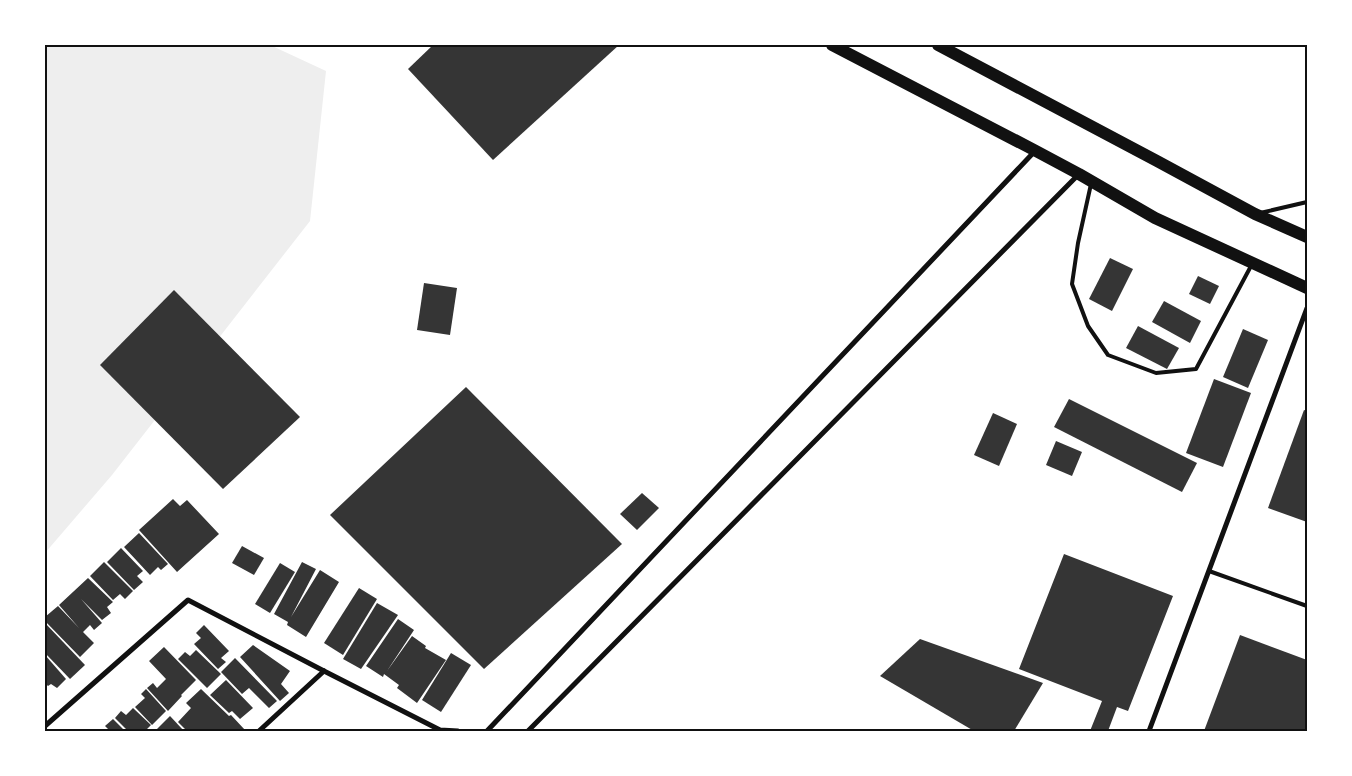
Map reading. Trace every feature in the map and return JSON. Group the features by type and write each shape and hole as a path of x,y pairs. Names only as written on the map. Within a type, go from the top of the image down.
{"main road":[{"path":"832,45 1079,174 1155,218 1307,288"},
{"path":"938,45 1157,160 1255,214 1307,238"}],"street":[{"path":"488,731 1036,151"},
{"path":"528,731 1079,174"},
{"path":"1150,731 1307,308"},
{"path":"45,726 188,600 440,730 458,731"},
{"path":"259,731 324,671"}],"lane":[{"path":"1092,182 1078,243 1072,284 1088,326 1108,355 1156,373 1196,369 1252,263"},
{"path":"1255,214 1307,202"},
{"path":"1209,571 1307,606"}],"shaded area":[{"path":"45,45 270,45 326,71 310,221 112,475 45,553"}],"building":[{"path":"433,45 619,45 493,160 408,69"},
{"path":"1110,258 1133,269 1112,311 1089,299"},
{"path":"1198,276 1219,286 1210,304 1189,294"},
{"path":"424,283 457,288 450,335 417,330"},
{"path":"174,290 300,417 223,489 100,365"},
{"path":"1164,301 1201,321 1190,343 1152,322"},
{"path":"1138,326 1179,348 1167,369 1126,348"},
{"path":"1243,329 1268,340 1248,388 1223,377"},
{"path":"1214,379 1251,393 1223,467 1186,453"},
{"path":"466,387 622,544 484,669 330,515"},
{"path":"1069,399 1197,463 1182,492 1054,427"},
{"path":"1304,410 1307,411 1307,522 1268,508"},
{"path":"993,413 1017,424 999,466 974,455"},
{"path":"1056,441 1082,452 1072,476 1046,465"},
{"path":"642,493 659,508 637,530 620,514"},
{"path":"173,499 180,506 187,500 219,534 177,572 139,530"},
{"path":"139,533 168,564 161,570 158,567 150,575 124,547"},
{"path":"242,546 264,558 254,575 232,563"},
{"path":"121,548 143,571 137,576 143,582 134,590 107,562"},
{"path":"1064,554 1173,596 1128,711 1117,707 1108,731 1090,731 1102,701 1019,669"},
{"path":"104,562 133,591 125,599 120,594 113,600 90,576"},
{"path":"302,562 316,569 291,617 320,570 339,582 306,637 287,625 288,622 274,614"},
{"path":"280,563 295,572 270,613 255,604"},
{"path":"88,578 113,602 107,607 111,613 102,620 81,599 102,623 94,630 90,625 83,632 94,643 80,657 45,621 45,617 58,606 79,628 59,605"},
{"path":"359,588 377,599 343,655 324,643"},
{"path":"377,603 398,615 361,669 343,659"},
{"path":"398,619 414,630 387,671 412,636 426,646 425,648 446,660 417,703 397,688 399,685 384,674 383,677 366,666"},
{"path":"45,623 85,665 70,679 45,653"},
{"path":"204,625 229,651 221,658 226,662 218,669 194,644 201,638 196,633"},
{"path":"1240,635 1307,660 1307,731 1204,731"},
{"path":"920,639 1043,683 1014,731 974,731 880,676"},
{"path":"253,645 290,671 281,684 289,693 280,701 240,657"},
{"path":"164,647 196,680 168,711 147,688 153,683 157,688 166,679 149,661"},
{"path":"196,650 221,674 207,688 178,659 185,652 190,656"},
{"path":"451,653 471,665 441,712 422,700"},
{"path":"45,655 66,679 57,688 51,684 48,686 45,683"},
{"path":"235,658 277,701 269,708 249,688 242,694 221,672"},
{"path":"226,680 253,708 240,719 232,711 229,713 210,695"},
{"path":"146,689 166,711 152,725 135,707 145,698 141,694"},
{"path":"201,689 245,730 187,731 178,722 191,708 186,703"},
{"path":"133,708 151,725 145,731 128,731 115,718 121,711 126,715"},
{"path":"170,716 184,731 155,731"},
{"path":"113,719 125,731 110,731 105,726"}]}
